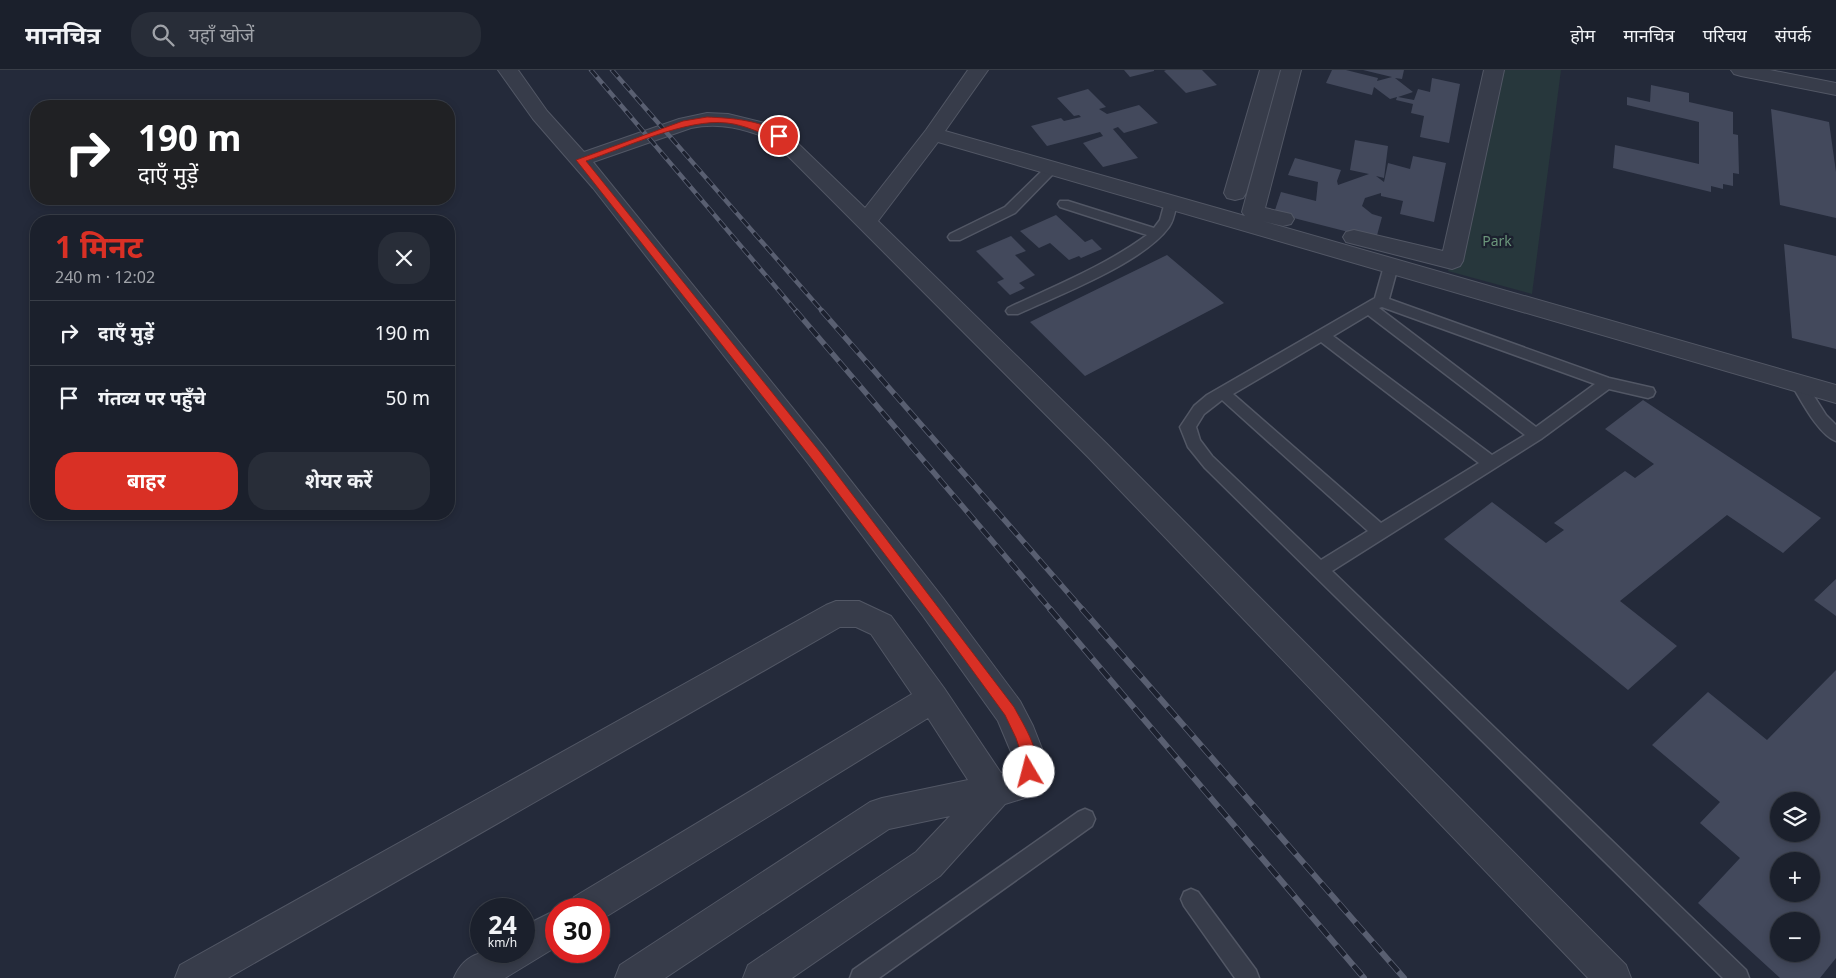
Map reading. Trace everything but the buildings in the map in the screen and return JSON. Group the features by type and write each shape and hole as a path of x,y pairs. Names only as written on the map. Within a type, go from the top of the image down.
{"street":[{"path":"508,70 540,115 580,160 822,463 933,607 1009,711 1030,759 1029,772 1020,786 882,814 633,978"},
{"path":"865,223 933,134 978,70"},
{"path":"1235,193 1270,70"},
{"path":"1291,70 1253,212 1452,261 1494,70"},
{"path":"1741,70 1836,89"},
{"path":"580,160 686,123 707,119 728,120 758,127 779,136 1097,450 1613,978"},
{"path":"933,134 1171,202 1382,290 1798,383 1836,394"},
{"path":"193,978 836,614 859,614 881,625 933,698 994,792"},
{"path":"604,898 933,698"},
{"path":"761,978 928,864 994,792"},
{"path":"472,978 496,963"}],"lane":[{"path":"955,238 1010,210 1051,169"},
{"path":"1012,310 1122,259 1156,233 1165,223 1171,202"},
{"path":"1064,204 1156,233"},
{"path":"1382,290 1322,335 1223,393 1199,410 1188,427 1190,437 1211,464 1738,978"},
{"path":"1382,290 1606,383 1648,392"},
{"path":"1382,290 1536,435"},
{"path":"1322,335 1490,463"},
{"path":"1319,570 1536,435 1606,383"},
{"path":"1798,383 1821,419 1836,435"},
{"path":"1223,393 1380,532"},
{"path":"861,978 1085,820"},
{"path":"1191,899 1248,978"}],"green space":[{"name":"Park","path":"1489,70 1561,70 1532,294 1448,271"}],"railway":[{"path":"591,70 797,312"},
{"path":"612,70 823,312"},
{"path":"796,311 1051,610"},
{"path":"822,311 1083,610"},
{"path":"1050,609 1364,978"},
{"path":"1082,609 1404,978"}],"route":[{"path":"779,136 758,127 728,120 707,119 686,123 580,160 816,456 933,607 1009,711 1030,759 1029,772"}]}
